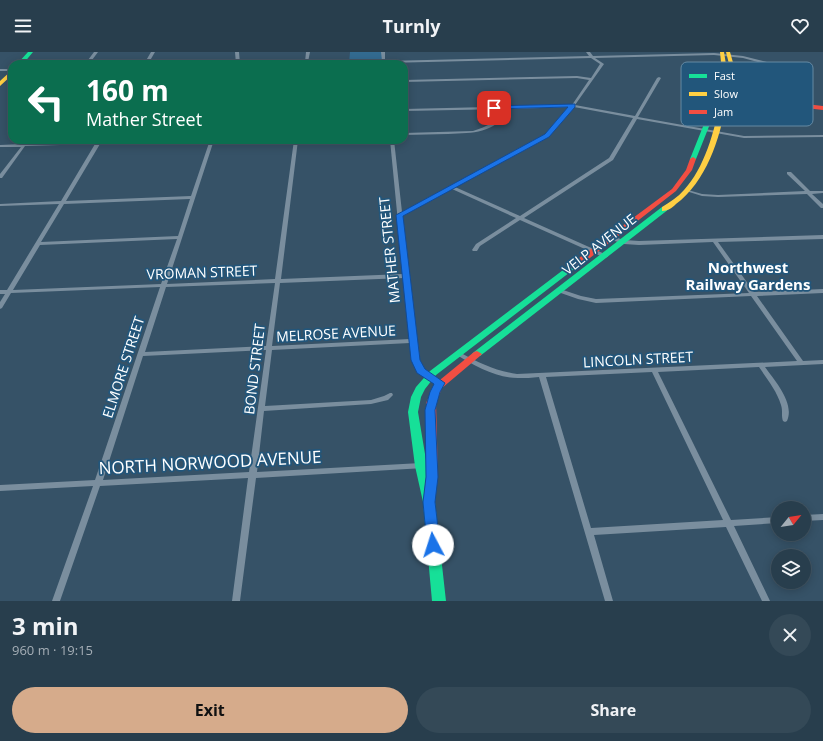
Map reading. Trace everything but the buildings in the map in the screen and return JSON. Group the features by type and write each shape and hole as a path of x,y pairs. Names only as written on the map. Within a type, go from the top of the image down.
{"main road":[{"path":"24,60 31,52"},
{"path":"0,84 8,75"},
{"path":"813,106 823,107"},
{"name":"VELP AVENUE","path":"428,377 668,195 681,182 689,170 706,126"},
{"name":"VELP AVENUE","path":"440,383 560,292 688,191 699,175 716,126"},
{"path":"428,377 416,398 413,412 421,466 429,502 439,601"},
{"path":"429,502 432,477 430,410 435,392 440,383"}],"street":[{"path":"487,52 490,59"},
{"path":"400,215 547,136 573,106 602,64 588,52"},
{"path":"408,62 727,54 758,62"},
{"path":"475,250 478,245 611,159 659,78"},
{"path":"408,81 592,79"},
{"path":"408,110 573,106 681,126"},
{"path":"408,134 473,132 481,130 495,124 510,107"},
{"path":"683,126 758,138 823,136"},
{"path":"0,146 49,144"},
{"path":"0,307 98,144"},
{"name":"ELMORE STREET","path":"56,601 98,482 211,144"},
{"name":"BOND STREET","path":"236,601 295,144"},
{"name":"MATHER STREET","path":"392,144 413,341 417,364 421,371 428,377 440,383"},
{"path":"0,177 24,145"},
{"path":"789,173 823,207"},
{"path":"451,187 605,256"},
{"path":"688,191 702,195 718,196 823,192"},
{"path":"0,205 193,198"},
{"path":"611,238 624,242 639,243 823,236"},
{"path":"38,244 179,238"},
{"path":"715,241 800,362"},
{"name":"VROMAN STREET","path":"0,292 406,276"},
{"path":"560,292 596,301 823,291"},
{"name":"MELROSE AVENUE","path":"140,354 413,341"},
{"name":"LINCOLN STREET","path":"459,354 480,366 500,374 517,376 823,362"},
{"path":"761,365 784,403 787,411 785,419"},
{"path":"654,370 766,601"},
{"path":"542,375 609,601"},
{"path":"261,409 371,402 386,398 390,395"},
{"name":"NORTH NORWOOD AVENUE","path":"0,488 421,466"},
{"path":"811,518 823,517"},
{"path":"589,532 771,520"}],"shaded area":[{"path":"350,52 383,52 384,60 349,60"}],"traffic: fast":[{"path":"24,60 31,52"},
{"path":"693,159 706,126"},
{"path":"477,354 665,209"},
{"path":"439,601 429,502 421,466 413,412 416,397 421,387 433,373 574,266"}],"traffic: slow":[{"path":"722,52 723,62"},
{"path":"728,52 731,62"},
{"path":"0,84 8,76"},
{"path":"665,209 684,195 695,181 706,159 718,126"}],"traffic: jam":[{"path":"813,107 823,108"},
{"path":"574,266 674,190 689,170 693,159"},
{"path":"430,494 432,477 431,403 438,386 477,354"}],"district":[{"name":"Northwest Railway Gardens","path":"748,276"}],"route":[{"path":"433,545 429,502 432,477 430,410 435,392 440,383 428,377 421,371 418,368 416,360 400,215 547,136 573,106 494,108"}]}
